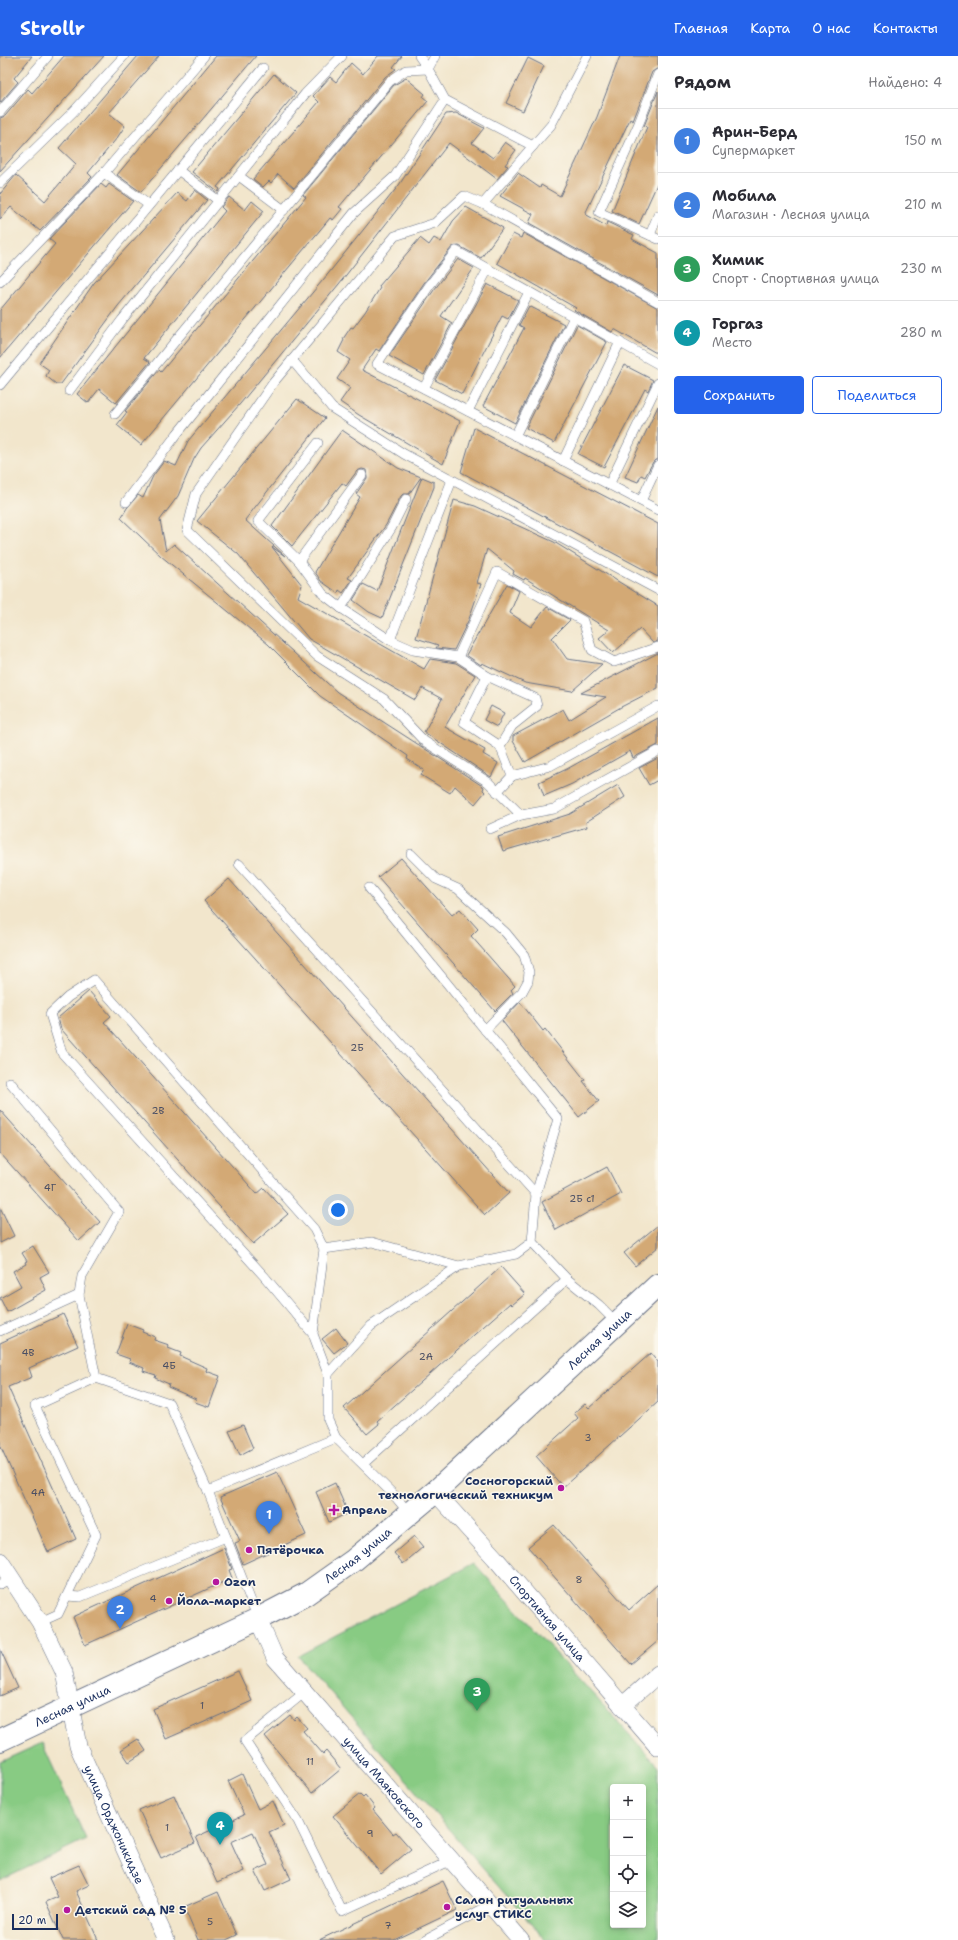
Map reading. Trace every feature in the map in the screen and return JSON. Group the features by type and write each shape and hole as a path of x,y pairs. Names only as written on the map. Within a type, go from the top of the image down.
{"main road":[{"name":"Лесная улица","path":"0,1740 258,1619 306,1594 354,1560 434,1492 658,1285"}],"street":[{"name":"Спортивная улица","path":"434,1492 495,1558 658,1748"},
{"name":"улица Орджоникидзе","path":"0,1561 6,1581 40,1622 64,1672 78,1746 166,1940"},
{"name":"улица Маяковского","path":"258,1619 275,1658 521,1940"},
{"path":"622,1706 658,1674"}],"lane":[{"path":"0,112 48,56"},
{"path":"0,183 73,112 124,56"},
{"path":"0,282 104,173 204,56"},
{"path":"70,391 122,320 305,94 342,56"},
{"path":"419,56 445,100 532,146"},
{"path":"428,69 435,56"},
{"path":"483,204 532,146 552,125 587,56"},
{"path":"0,385 263,68"},
{"path":"115,414 390,81 406,70 428,69"},
{"path":"658,74 639,123 599,212 654,237 658,215"},
{"path":"126,502 177,434 354,213 395,176 445,100"},
{"path":"178,170 219,200"},
{"path":"104,173 149,205"},
{"path":"239,176 284,210"},
{"path":"521,815 488,782 424,741 384,699 317,656 187,530 196,494 273,383 395,236 435,224 464,196 483,204 658,302"},
{"path":"658,364 456,251 430,286 377,364 658,510"},
{"path":"424,388 488,268"},
{"path":"468,411 529,292"},
{"path":"515,436 574,317"},
{"path":"563,461 620,342"},
{"path":"292,360 332,408 404,454 658,590"},
{"path":"609,485 658,383"},
{"path":"318,444 258,520 299,561 323,594 341,608 390,640 413,650 458,657 487,676 536,698 537,706 512,726 500,746"},
{"path":"641,501 658,465"},
{"path":"299,561 362,475"},
{"path":"390,640 452,480"},
{"path":"341,608 392,527 406,499"},
{"path":"458,657 497,572 583,621 592,650 614,662 658,647"},
{"path":"487,676 464,722 500,746 512,776"},
{"path":"497,792 512,776 550,766 658,706"},
{"path":"490,829 521,815 554,809 658,751"},
{"path":"411,854 436,879 458,889 506,933 524,955 529,972 528,981 522,992 485,1030"},
{"path":"239,864 536,1194"},
{"path":"369,888 558,1118 536,1194 532,1242 567,1279 599,1305 617,1323"},
{"path":"313,1334 324,1249 314,1229 94,980 68,997 50,1014 62,1053 264,1276 313,1334 328,1374 328,1420 336,1438 363,1464 409,1513"},
{"path":"10,1082 119,1212 82,1276 79,1295 96,1378"},
{"path":"324,1249 372,1242 459,1266"},
{"path":"328,1374 371,1326 459,1266 516,1254 532,1242"},
{"path":"363,1464 567,1279"},
{"path":"0,1331 79,1295"},
{"path":"40,1622 58,1614 96,1535 35,1406 96,1378 169,1403 208,1491 258,1619"},
{"path":"208,1491 336,1438"},
{"path":"67,1596 80,1596 226,1537"},
{"path":"305,1692 246,1741 298,1821 342,1911 452,1860"},
{"path":"424,1940 490,1905"}],"green space":[{"path":"474,1563 658,1766 658,1940 545,1940 298,1656"},
{"path":"42,1743 86,1839 0,1881 0,1762"}],"building":[{"path":"0,56 32,56 14,78 18,82 0,103"},
{"path":"64,56 104,56 0,171 0,118 5,116 28,89 32,93"},
{"path":"138,56 159,56 109,113 125,126 88,173 92,177 40,231 11,207 0,219 0,194 16,175 45,201 76,164 59,148"},
{"path":"216,56 256,56 141,192 117,175"},
{"path":"378,56 402,56 393,67 396,69 385,77 294,188 278,174 271,183 269,181 263,187 253,179 319,102 313,96 330,77 336,82 351,63 363,74"},
{"path":"620,56 658,56 658,68 652,72 633,121 630,119 585,214 606,226 607,222 634,235 632,239 658,253 658,295 529,223 533,214 500,196 518,173 540,188 541,185 560,196 597,117"},
{"path":"528,58 544,66 523,111 506,103"},
{"path":"274,74 296,93 217,187 220,189 218,192 192,172"},
{"path":"406,78 425,94 423,97 428,101 339,207 342,209 333,220 330,218 141,445 117,425 127,412 125,411 159,370 161,372 306,197 303,195 394,85"},
{"path":"658,91 658,182 639,224 612,211 647,127 644,126"},
{"path":"456,113 484,128 472,143 493,158 505,142 516,150 505,165 508,166 497,179 449,143 339,284 240,404 201,448 194,459 178,496 160,520 166,551 174,544 337,692 484,787 483,790 485,792 475,804 455,786 450,793 421,775 424,770 407,759 408,756 320,696 268,644 161,556 121,518 138,495 143,498 153,476 164,461 176,466 188,441 328,274 399,185 446,114"},
{"path":"101,184 106,188 109,184 133,201 0,358 0,310 55,244 49,239"},
{"path":"195,190 207,200 118,306 61,384 56,384 46,376 49,370 39,363 94,283 177,193 187,201"},
{"path":"229,197 245,210 252,201 264,211 144,358 150,362 116,403 99,389 88,403 77,394 225,211 221,207"},
{"path":"466,207 503,228 481,258 459,246 452,247 424,283 379,351 376,349 362,370 460,421 443,464 359,415 340,402 350,388 337,379 350,360 338,352 344,340 343,339 351,327 353,328 365,312 380,288 379,286 420,238 429,245 434,238 441,242 453,221"},
{"path":"523,233 658,308 658,354 614,329 612,332 574,310 576,308 497,263 513,234 521,238"},
{"path":"458,259 474,268 441,316 452,323 424,375 389,356 434,290"},
{"path":"487,284 518,300 508,319 502,316 462,394 435,380"},
{"path":"529,306 564,324 515,423 483,406 524,328 519,325"},
{"path":"577,325 607,342 554,443 526,428"},
{"path":"624,365 653,380 648,391 645,389 604,467 578,454"},
{"path":"297,399 325,418 245,520 285,556 272,547 302,585 298,597 424,669 430,659 456,663 475,675 445,727 485,750 483,754 498,763 491,777 424,732 442,699 422,688 415,700 309,639 238,554 197,521"},
{"path":"658,406 658,459 653,462 645,477 641,475 638,482 625,477"},
{"path":"474,428 658,524 658,577 461,472"},
{"path":"342,430 398,468 421,477 409,494 403,494 401,496 386,525 348,578 352,580 343,593 339,590 338,593 321,581 315,572 360,497 356,494 367,478 366,470 362,469 357,471 346,486 342,483 292,546 272,526"},
{"path":"422,477 434,482 434,487 382,618 369,612 353,600 363,584 377,591"},
{"path":"454,500 475,506 554,542 658,606 658,641 653,643 640,629 613,653 599,638 609,630 525,578 524,580 513,574 514,571 487,549 477,583 481,584 469,619 454,650 436,648 438,645 416,638"},
{"path":"507,584 519,591 510,613 531,627 547,607 570,620 552,638 567,659 602,664 572,691 525,683 482,663 481,665 466,655"},
{"path":"658,653 658,688 621,707 525,762 513,741 513,736 563,709 569,720 606,697 581,693"},
{"path":"491,706 504,713 497,727 484,720"},
{"path":"658,718 658,745 633,758 630,751 572,784 544,796 539,782 567,769"},
{"path":"658,758 658,780 649,785 639,768"},
{"path":"618,785 625,797 586,822 587,827 503,851 498,837 570,814"},
{"path":"401,858 452,915 460,909 478,929 471,936 515,986 511,990 513,993 495,1011 378,877"},
{"path":"229,879 509,1193 485,1215 204,901"},
{"path":"89,991 111,1016 104,1022 257,1194 264,1188 288,1214 253,1244 61,1029 58,1018"},
{"path":"520,1002 543,1031 545,1029 585,1080 583,1081 599,1101 579,1117 502,1021"},
{"path":"0,1110 100,1222 79,1241 0,1153"},
{"path":"607,1167 621,1194 556,1230 542,1202"},
{"path":"0,1207 14,1236 0,1243"},
{"path":"658,1225 658,1247 635,1266 624,1253"},
{"path":"33,1246 49,1272 40,1277 46,1290 7,1312 0,1298 21,1286 13,1271 26,1264 25,1262 27,1261 22,1253"},
{"path":"501,1267 525,1294 512,1305 510,1303 377,1421 379,1424 367,1434 344,1408"},
{"path":"63,1314 78,1346 29,1368 32,1377 8,1387 76,1539 48,1552 0,1445 0,1343"},
{"path":"127,1324 143,1330 142,1332 155,1337 154,1340 169,1345 168,1348 181,1353 180,1356 207,1368 206,1371 220,1376 209,1407 195,1402 196,1399 168,1387 169,1384 155,1378 156,1375 143,1371 144,1368 129,1362 130,1359 116,1354"},
{"path":"336,1328 347,1343 334,1353 322,1339"},
{"path":"651,1353 658,1362 658,1402 563,1487 536,1456 578,1418 574,1413 585,1404 589,1408"},
{"path":"243,1425 253,1448 240,1455 229,1431"},
{"path":"277,1472 306,1535 243,1564 235,1543 240,1541 220,1497"},
{"path":"335,1483 348,1513 329,1522 316,1492"},
{"path":"554,1525 629,1610 658,1584 658,1641 631,1664 528,1547"},
{"path":"414,1536 423,1547 403,1564 394,1553"},
{"path":"224,1548 232,1569 229,1570 232,1578 85,1645 73,1617"},
{"path":"0,1649 18,1688 0,1696"},
{"path":"238,1671 252,1701 166,1739 153,1709"},
{"path":"290,1715 294,1720 297,1717 307,1728 303,1731 323,1754 326,1751 341,1769 312,1793 265,1736"},
{"path":"138,1739 146,1751 129,1762 121,1750"},
{"path":"242,1774 258,1809 273,1801 284,1825 269,1832 291,1879 265,1891 255,1871 268,1865 253,1832 231,1842 244,1871 217,1883 196,1837 244,1815 228,1781"},
{"path":"360,1794 363,1797 365,1795 375,1808 373,1810 393,1834 396,1832 411,1849 381,1874 333,1816"},
{"path":"174,1795 195,1843 161,1858 139,1810"},
{"path":"79,1865 89,1885 76,1891 98,1940 63,1940 46,1902 58,1897 49,1878"},
{"path":"443,1881 457,1910 394,1940 319,1940"},
{"path":"218,1892 237,1935 226,1940 198,1940 184,1907"}],"place":[{"name":"Сосногорский технологический техникум","path":"561,1488"},
{"name":"Апрель","path":"334,1510"},
{"name":"Арин-Берд","path":"269,1534"},
{"name":"Пятёрочка","path":"249,1550"},
{"name":"Ozon","path":"216,1582"},
{"name":"Йола-маркет","path":"169,1601"},
{"name":"Мобила","path":"120,1629"},
{"name":"Химик","path":"477,1711"},
{"name":"Горгаз","path":"220,1845"},
{"name":"Салон ритуальных услуг СТИКС","path":"447,1907"},
{"name":"Детский сад № 5","path":"67,1910"}]}
